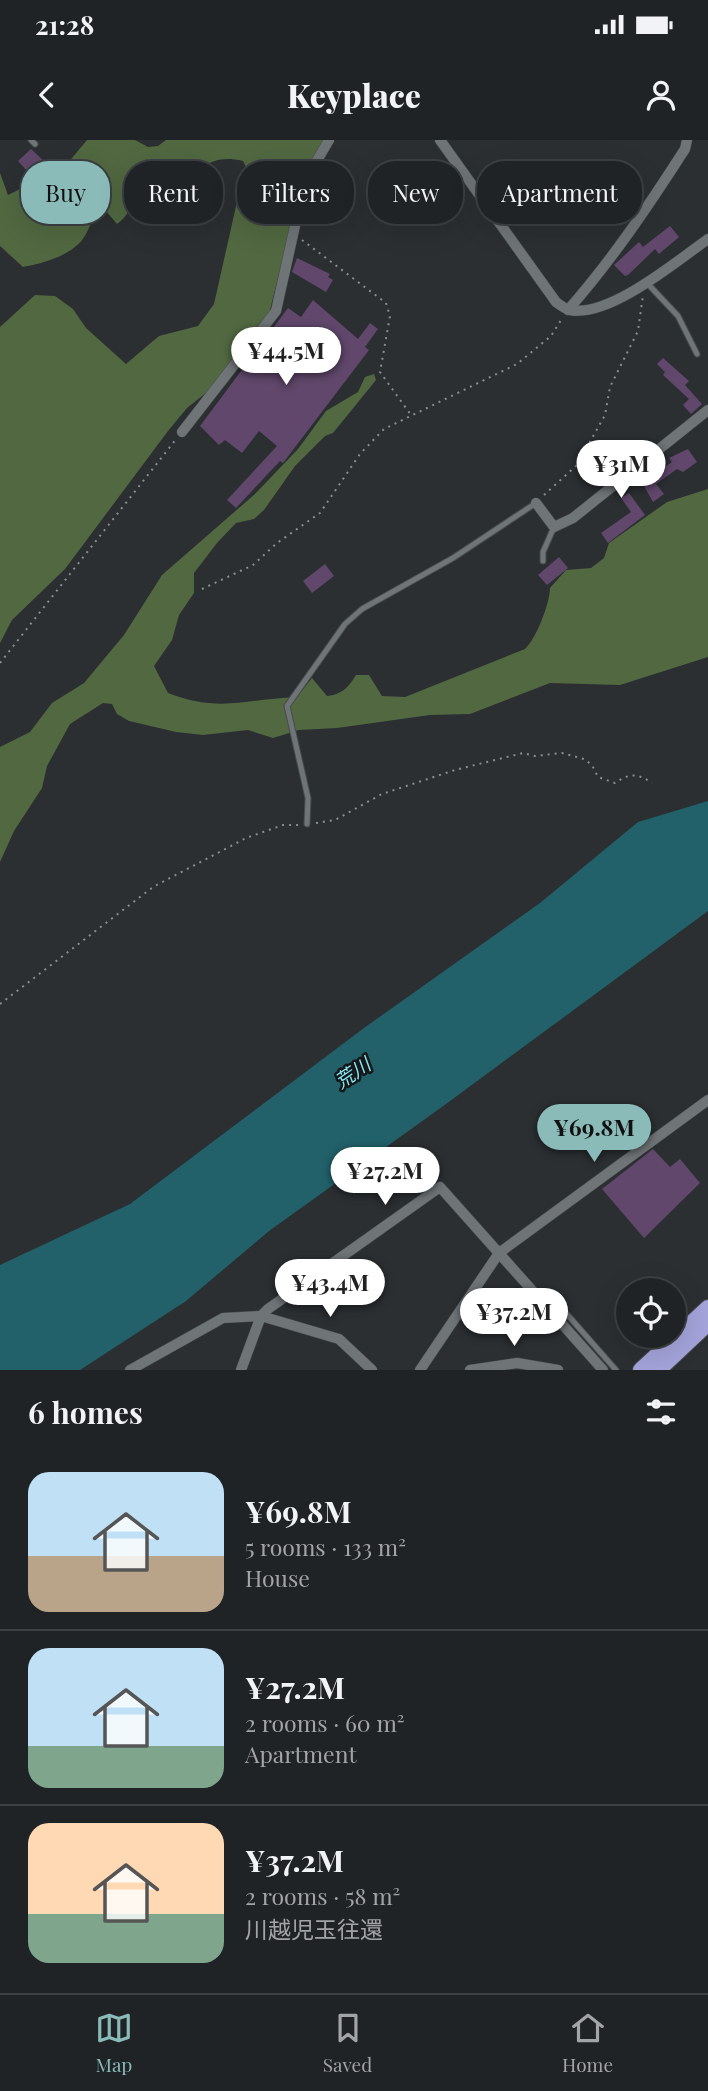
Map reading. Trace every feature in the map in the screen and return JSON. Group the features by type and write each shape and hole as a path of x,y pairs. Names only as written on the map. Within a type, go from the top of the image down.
{"highway":[{"path":"641,1370 708,1308"},
{"path":"658,1370 708,1323"}],"street":[{"path":"182,432 276,311 304,181 329,140"},
{"path":"440,140 556,302 568,310 593,309 645,284 708,240"},
{"path":"568,310 600,274 644,213 685,149 687,140"},
{"path":"536,503 554,527 586,509 708,410"},
{"path":"420,1370 499,1253 708,1100"},
{"path":"241,1370 261,1316 440,1187 603,1370"},
{"path":"130,1370 223,1318 261,1316 340,1339 372,1370"},
{"path":"470,1370 517,1363 558,1370"}],"lane":[{"path":"645,284 678,316 697,354"},
{"path":"307,824 308,798 287,706 305,677 345,624 362,609 453,558 536,503"},
{"path":"543,561 543,552 554,527"},
{"path":"543,1303 555,1305 565,1312 616,1370"}],"path":[{"path":"294,235 378,294 386,303 390,316 380,372 390,390 412,416"},
{"path":"536,503 577,466 605,415 610,387 638,331 645,284"},
{"path":"202,589 253,565 277,543 320,513 370,443 384,429 517,364 551,336 568,310"},
{"path":"0,663 182,432"},
{"path":"0,1004 153,887 246,838 283,825 335,820 382,794 455,770 498,762 523,753 535,756 562,753 584,759 592,765 598,777 606,781 615,783 627,775 638,774 652,782"}],"green space":[{"path":"87,140 135,140 148,147 158,146 166,140 324,140 311,161 124,161 124,218 117,224 110,216 110,161 70,161"},
{"path":"0,173 8,195 21,188 21,224 91,224 81,241 67,253 23,267 0,246"},
{"path":"237,202 237,224 291,224 269,314 211,389 187,408 168,431 65,569 12,620 0,643 0,327 35,295 55,296 73,309 86,328 126,364 159,336 198,326 214,304"},
{"path":"374,374 376,380 333,433 325,436 295,466 264,510 254,519 236,523 194,573 194,593 179,615 172,640 154,666 168,693 218,704 297,697 312,678 327,696 344,690 356,675 369,675 382,696 405,697 525,649 542,620 550,588 566,570 591,568 604,558 609,543 667,502 708,489 708,657 620,685 550,683 470,714 430,715 337,728 299,730 273,738 248,730 203,735 176,732 129,721 117,714 112,704 103,703 70,724 47,766 42,788 14,831 0,862 0,747 30,732 52,703 84,683 124,635 162,575 255,494 298,449 326,411 358,392 365,377"}],"water":[{"name":"荒川","path":"708,801 708,911 269,1231 186,1301 80,1370 0,1370 0,1265 130,1204 364,1028 540,903 638,822"}],"building":[{"path":"31,149 44,161 21,161 21,164 18,161"},
{"path":"670,226 679,237 659,254 655,249 625,276 614,265 639,242 643,247"},
{"path":"297,258 330,274 328,277 333,280 326,292 292,272"},
{"path":"313,300 358,339 370,323 378,329 365,347 369,350 283,463 280,461 236,508 227,500 277,446 259,431 242,453 225,440 219,445 200,426 288,308 301,317"},
{"path":"663,358 689,381 685,385 702,404 691,414 683,405 689,399 663,375 665,372 657,364"},
{"path":"688,449 697,462 683,472 677,469 656,484 664,494 653,502 639,477 646,472 650,477 672,462 669,458"},
{"path":"629,493 645,515 608,543 601,533 631,512 621,498"},
{"path":"559,557 568,568 547,585 538,575"},
{"path":"325,564 334,576 312,593 303,581"},
{"path":"653,1149 670,1167 680,1159 700,1183 644,1238 602,1189"}]}
